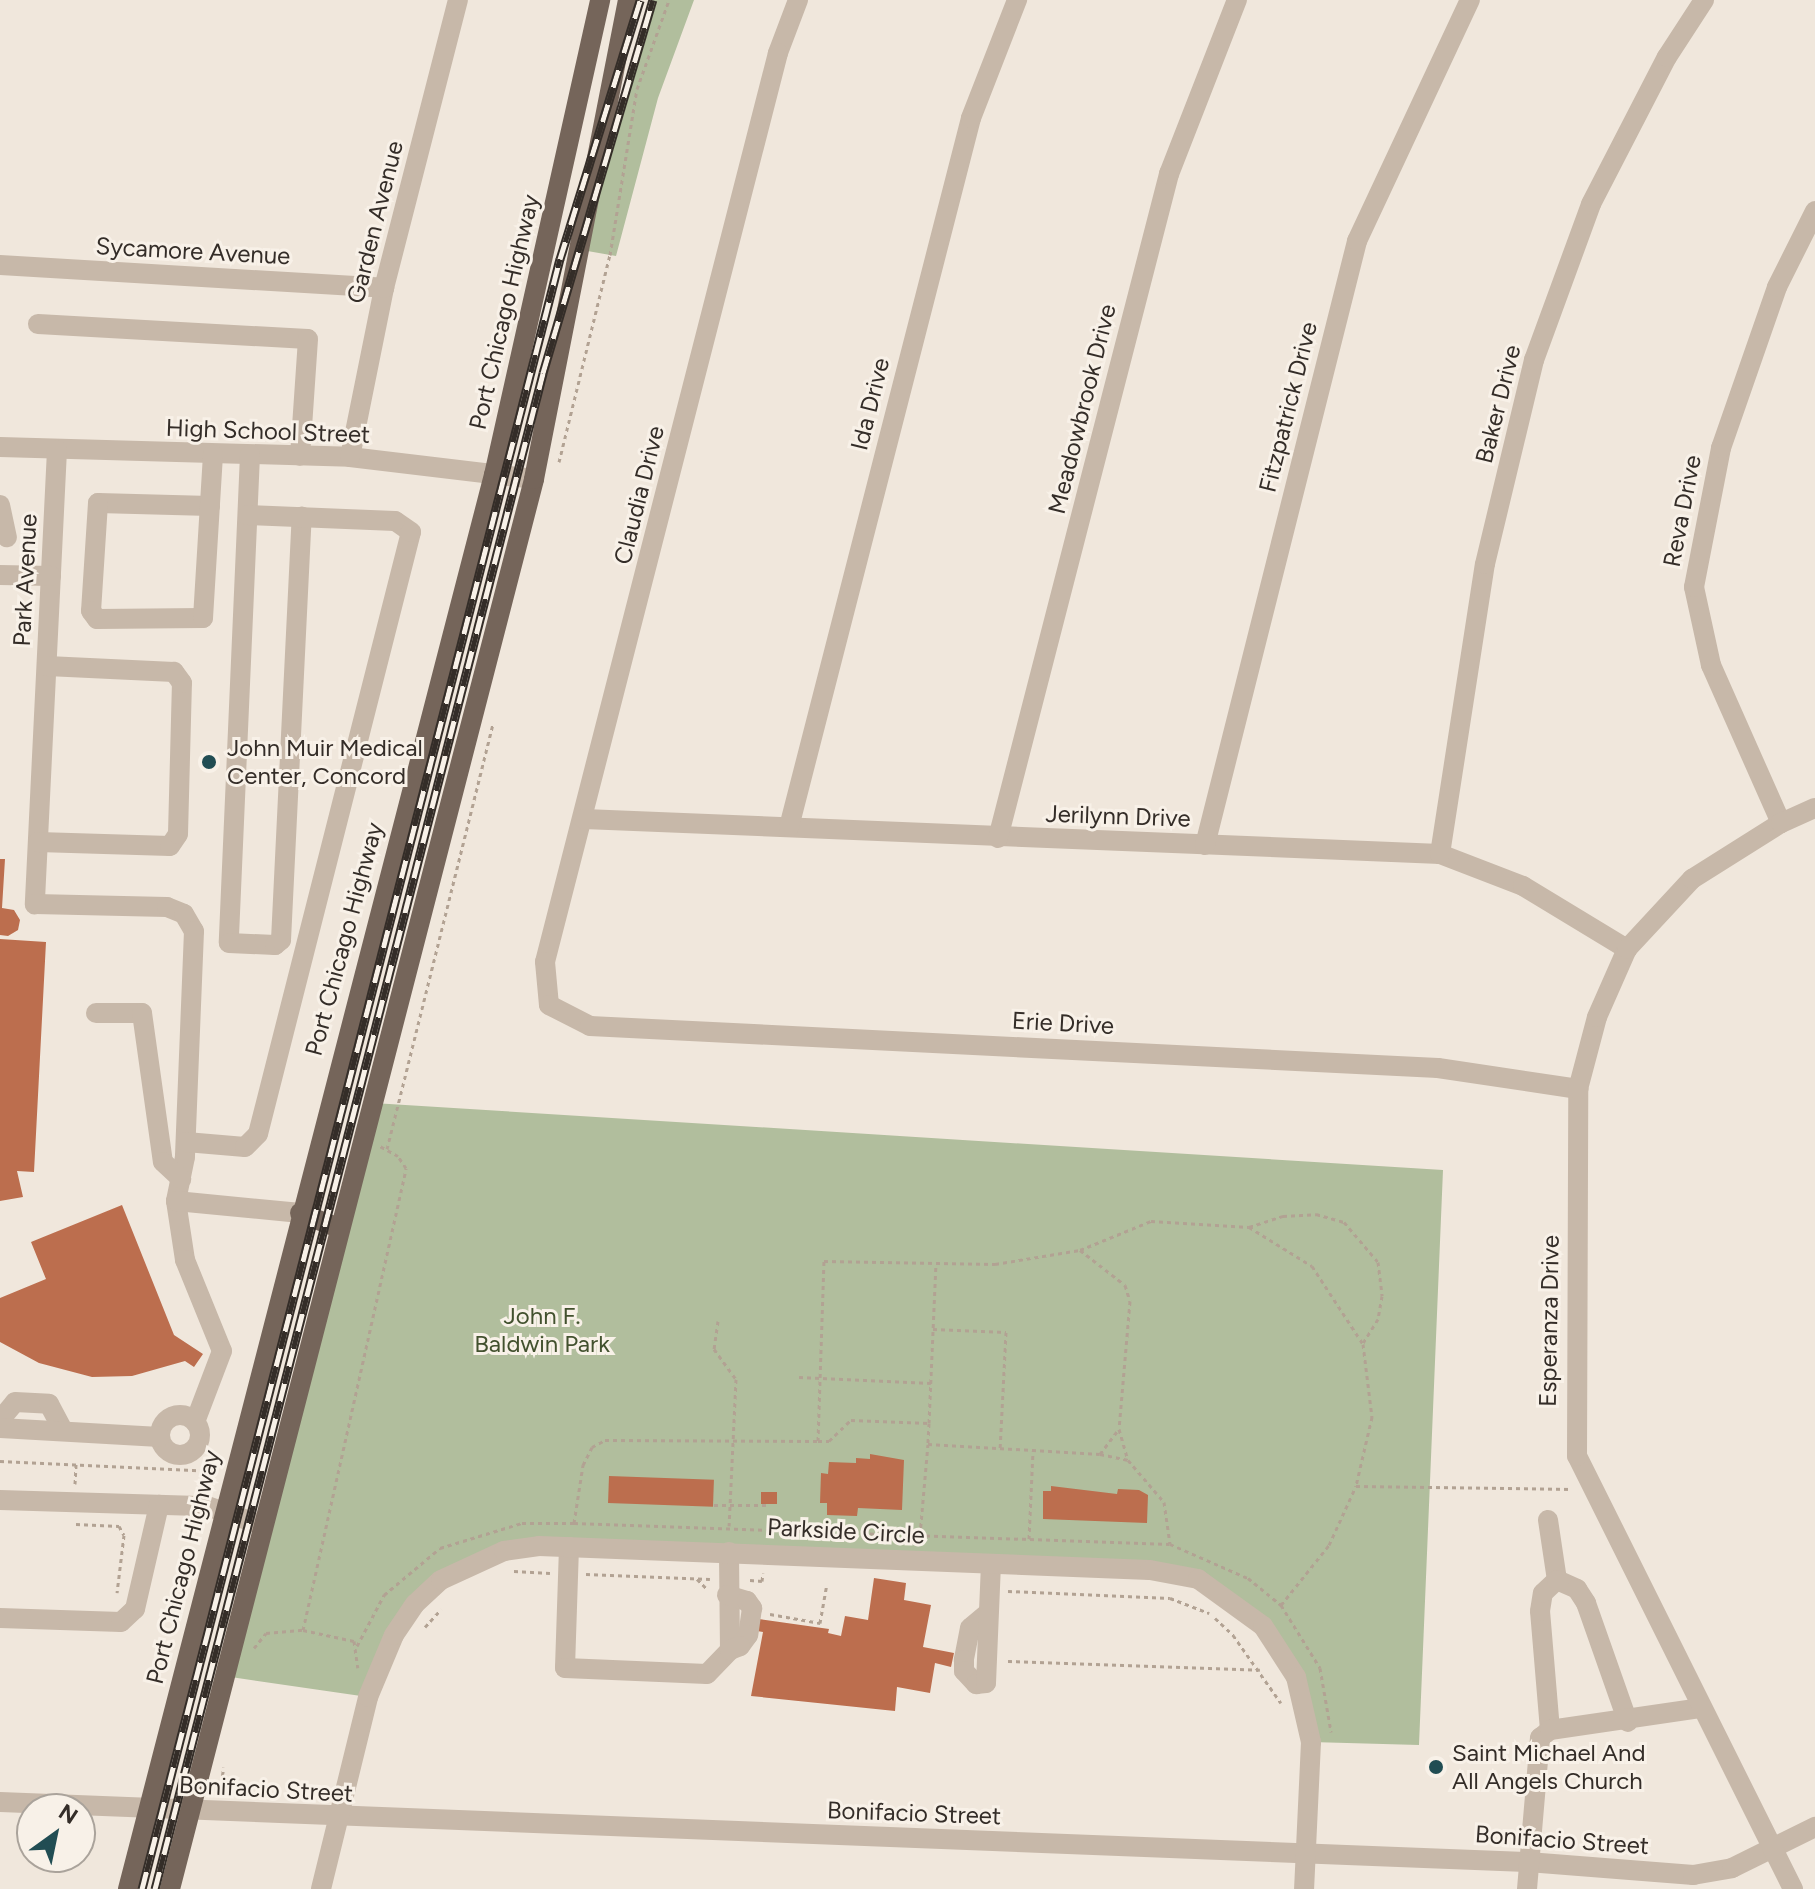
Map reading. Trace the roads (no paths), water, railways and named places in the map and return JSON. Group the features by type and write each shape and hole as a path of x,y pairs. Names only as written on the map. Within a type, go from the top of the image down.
{"main road":[{"name":"Port Chicago Highway","path":"128,1889 300,1213 494,475 600,0"},
{"path":"170,1889 534,479 628,0"},
{"path":"300,1213 339,1228"}],"street":[{"name":"Garden Avenue","path":"350,457 384,288 458,0"},
{"name":"Claudia Drive","path":"549,1005 545,962 778,53 798,0"},
{"name":"Ida Drive","path":"789,827 971,118 1017,0"},
{"name":"Meadowbrook Drive","path":"998,838 1169,174 1237,0"},
{"name":"Fitzpatrick Drive","path":"1205,845 1357,241 1470,0"},
{"name":"Baker Drive","path":"1440,854 1485,564 1534,360 1591,204 1667,57 1704,0"},
{"name":"Reva Drive","path":"1781,823 1711,665 1694,587 1721,448 1777,287 1815,211"},
{"name":"Sycamore Avenue","path":"0,265 384,288"},
{"path":"38,324 308,339 300,456"},
{"name":"High School Street","path":"0,447 350,457 534,479"},
{"name":"Park Avenue","path":"57,450 35,904 167,907 184,914 194,931 186,1142"},
{"path":"210,506 98,503 91,611 97,619 203,618 210,506 213,454"},
{"path":"250,455 229,943 275,945 281,940 302,517"},
{"path":"0,505 7,537"},
{"path":"0,1428 160,1437 172,1453 191,1452 199,1441 195,1422 222,1351 185,1260 176,1201 186,1142 245,1147 258,1134 411,532 395,521 248,515"},
{"path":"0,575 51,576"},
{"path":"38,842 170,846 178,834 182,683 174,672 47,666"},
{"name":"Esperanza Drive","path":"1793,1889 1589,1489 1577,1456 1573,1417 1578,1089 1597,1017 1627,949 1692,879 1781,823 1815,808"},
{"name":"Jerilynn Drive","path":"584,819 1440,854 1523,886 1627,949"},
{"name":"Erie Drive","path":"549,1005 590,1026 1438,1068 1578,1089"},
{"path":"96,1013 142,1013 163,1162 181,1179"},
{"path":"176,1201 300,1213"},
{"path":"0,1420 15,1402 49,1404 63,1430"},
{"path":"160,1437 171,1417 184,1415 195,1422"},
{"path":"0,1500 159,1505 224,1511 264,1526"},
{"path":"0,1618 121,1622 135,1609 159,1505"},
{"path":"1548,1520 1557,1580"},
{"path":"569,1547 565,1668 707,1674 730,1650 729,1552"},
{"name":"Parkside Circle","path":"321,1889 377,1671 415,1604 454,1573 504,1551 569,1547 1150,1570 1198,1579 1263,1626 1296,1677 1311,1742 1304,1889"},
{"path":"986,1673 991,1565"},
{"path":"1557,1580 1577,1589 1586,1603 1628,1722"},
{"path":"1527,1889 1535,1750 1550,1730 1540,1611 1543,1593 1557,1580"},
{"path":"1550,1730 1628,1722 1701,1708"},
{"name":"Bonifacio Street","path":"0,1802 218,1814 1528,1862 1693,1875 1732,1868 1815,1827"}],"railway":[{"path":"142,1889 560,259 640,0"},
{"path":"155,1889 543,373 653,0"}],"place":[{"name":"John Muir Medical Center, Concord","path":"209,762"},
{"name":"Saint Michael And All Angels Church","path":"1436,1767"}],"park label":[{"name":"John F. Baldwin Park","path":"542,1330"}]}
